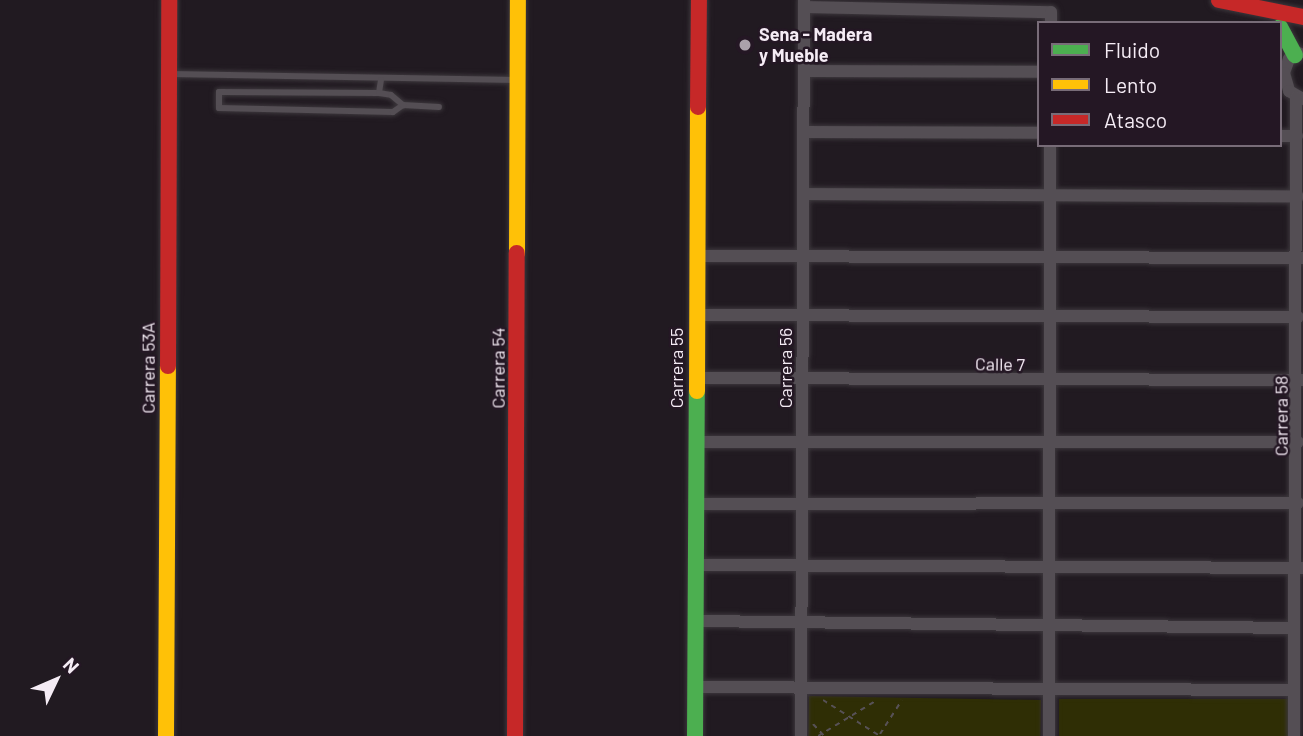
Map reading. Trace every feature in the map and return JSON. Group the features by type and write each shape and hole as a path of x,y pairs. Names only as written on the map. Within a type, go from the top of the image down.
{"main road":[{"name":"Carrera 53A","path":"166,736 169,0"},
{"name":"Carrera 54","path":"515,736 518,0"},
{"name":"Carrera 55","path":"695,736 699,0"},
{"path":"1207,0 1269,21"},
{"path":"1219,0 1303,17"},
{"path":"1282,30 1299,53"}],"street":[{"path":"804,4 922,5 1051,18"},
{"name":"Carrera 56","path":"801,736 804,4"},
{"path":"1299,53 1282,73 1299,98"},
{"path":"804,71 1037,72"},
{"name":"Carrera 58","path":"1294,736 1293,628 1298,568 1301,380 1298,317 1299,98"},
{"path":"803,132 1037,132"},
{"path":"1282,136 1297,136"},
{"path":"1049,736 1050,147"},
{"path":"803,194 1298,197"},
{"path":"696,256 1300,258"},
{"path":"696,314 1050,318 1298,317"},
{"name":"Calle 7","path":"695,378 1050,382 1301,380"},
{"path":"695,442 1298,442"},
{"path":"695,504 1298,503"},
{"path":"696,565 1298,568"},
{"path":"696,621 1293,628"},
{"path":"695,687 1294,690"}],"lane":[{"path":"168,74 381,80 519,80"},
{"path":"379,93 381,80"},
{"path":"403,105 393,112 219,108 219,92 379,93 391,95 403,105 439,107"}],"path":[{"path":"820,699 879,736 910,688"},
{"path":"818,736 878,699"}],"shaded area":[{"path":"809,696 1041,700 1040,736 808,736"},
{"path":"1059,699 1288,699 1288,736 1059,736"}],"traffic: fast":[{"path":"1282,31 1295,55"},
{"path":"695,736 697,391"}],"traffic: slow":[{"path":"517,253 518,0"},
{"path":"697,391 698,107"},
{"path":"166,736 168,366"}],"traffic: jam":[{"path":"168,366 169,0"},
{"path":"698,107 699,0"},
{"path":"1219,0 1303,17"},
{"path":"515,736 517,253"}],"place":[{"name":"Sena - Madera y Mueble","path":"745,45"}]}
